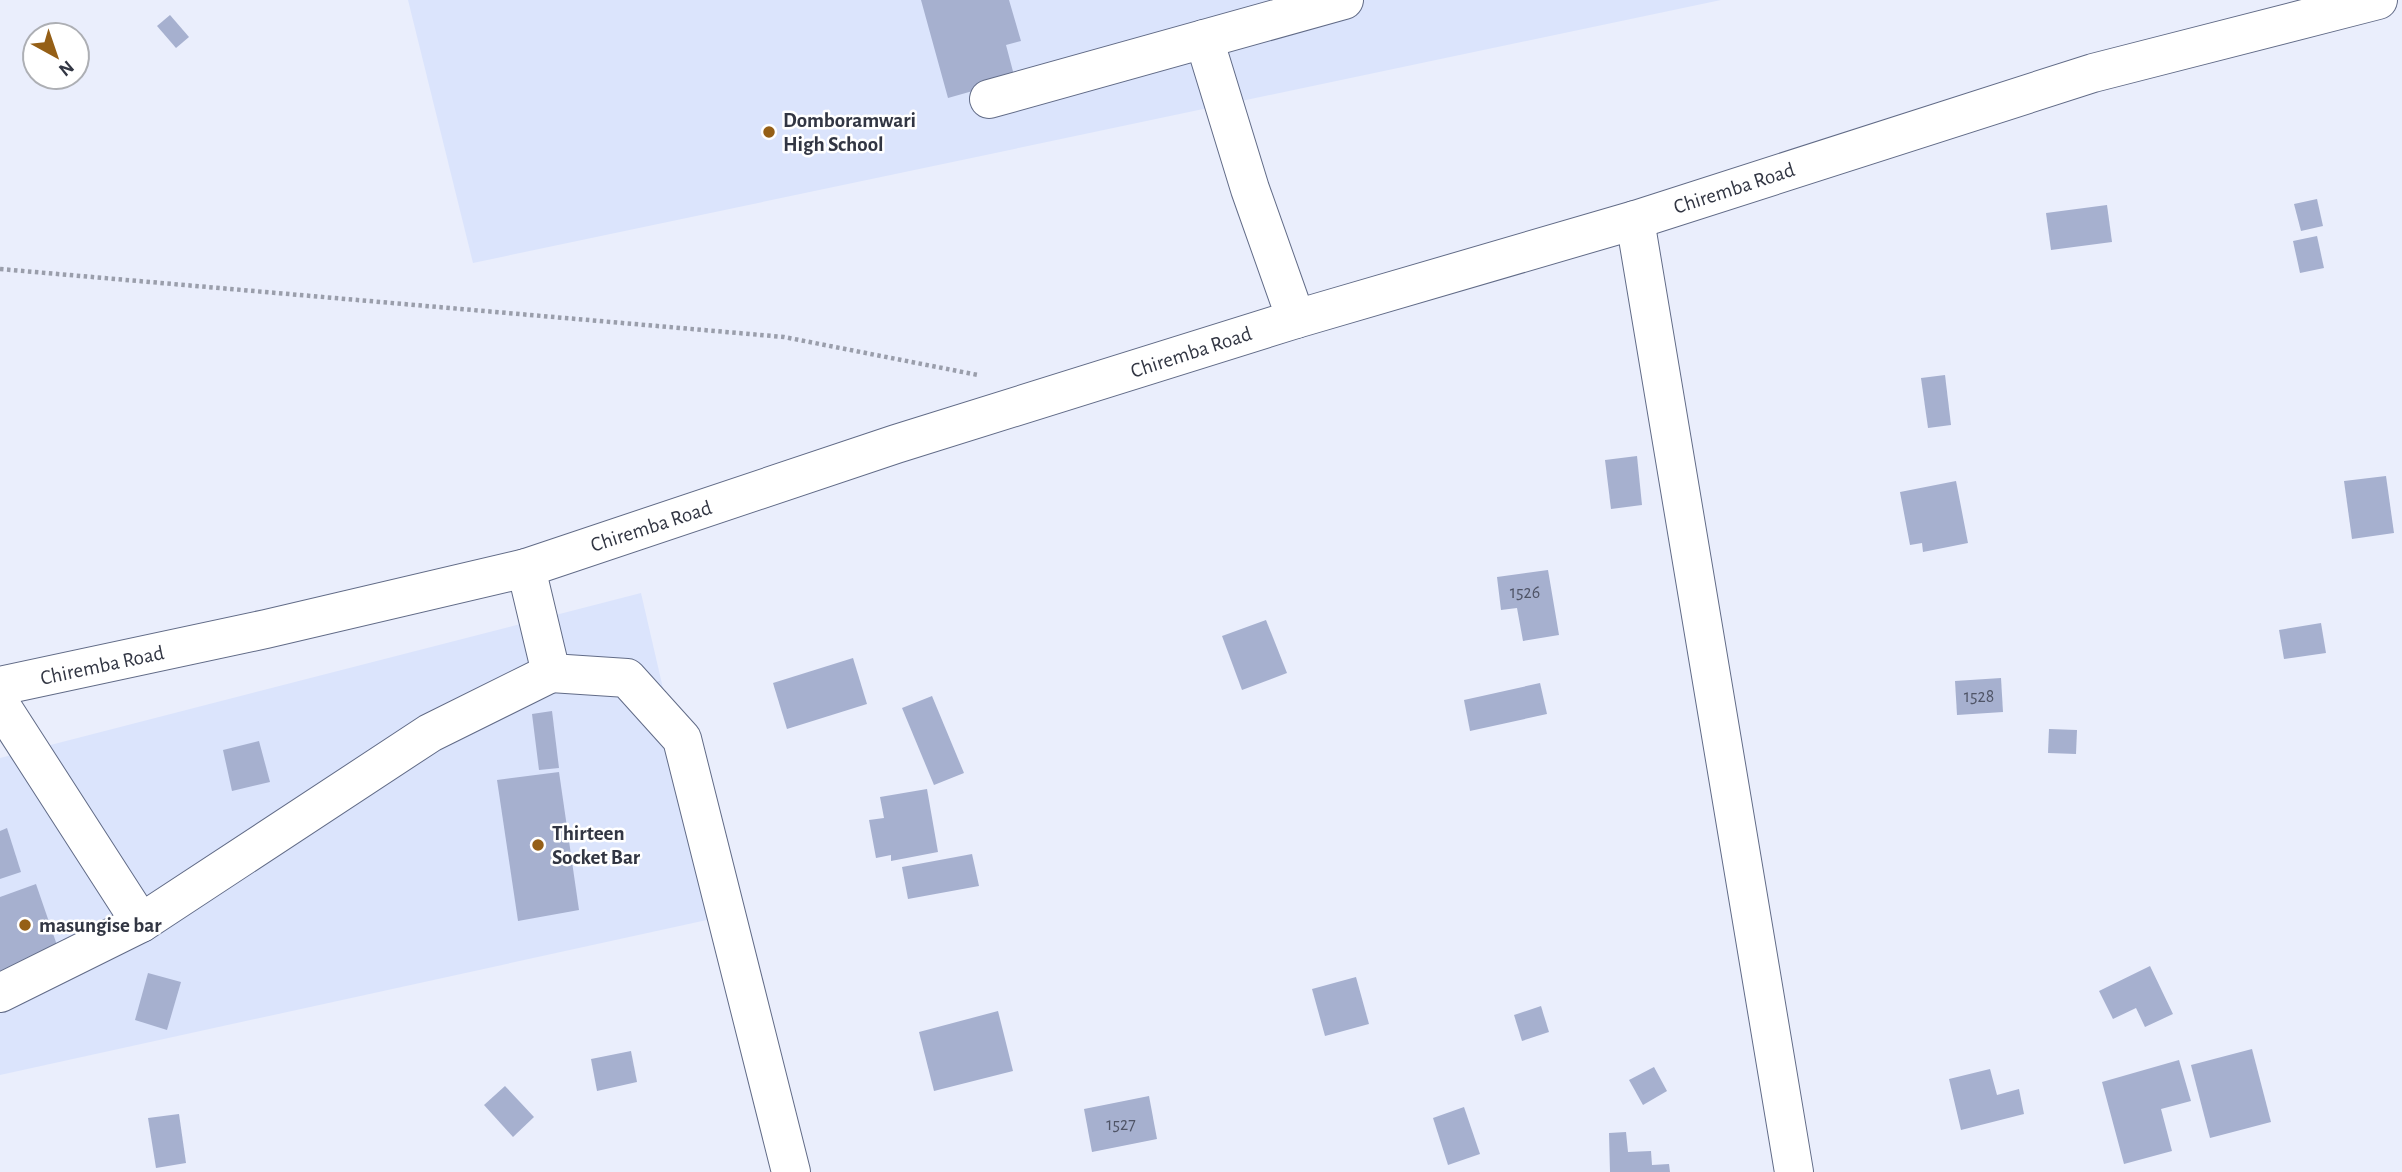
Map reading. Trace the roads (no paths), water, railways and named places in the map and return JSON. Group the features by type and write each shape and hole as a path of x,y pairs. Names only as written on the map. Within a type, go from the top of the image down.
{"main road":[{"path":"989,99 1344,0"},
{"name":"Chiremba Road","path":"0,686 178,649 526,568 896,444 1296,319 1635,220 2093,73 2378,0"},
{"path":"1204,39 1250,189 1296,319"},
{"path":"1635,220 1794,1172"},
{"path":"526,568 551,673"},
{"path":"0,993 141,923 430,733 551,673 627,678 682,739 790,1172"},
{"path":"0,704 141,923"}],"place":[{"name":"Domboramwari High School","path":"769,132"},
{"name":"Thirteen Socket Bar","path":"538,845"},
{"name":"masungise bar","path":"25,925"}]}
